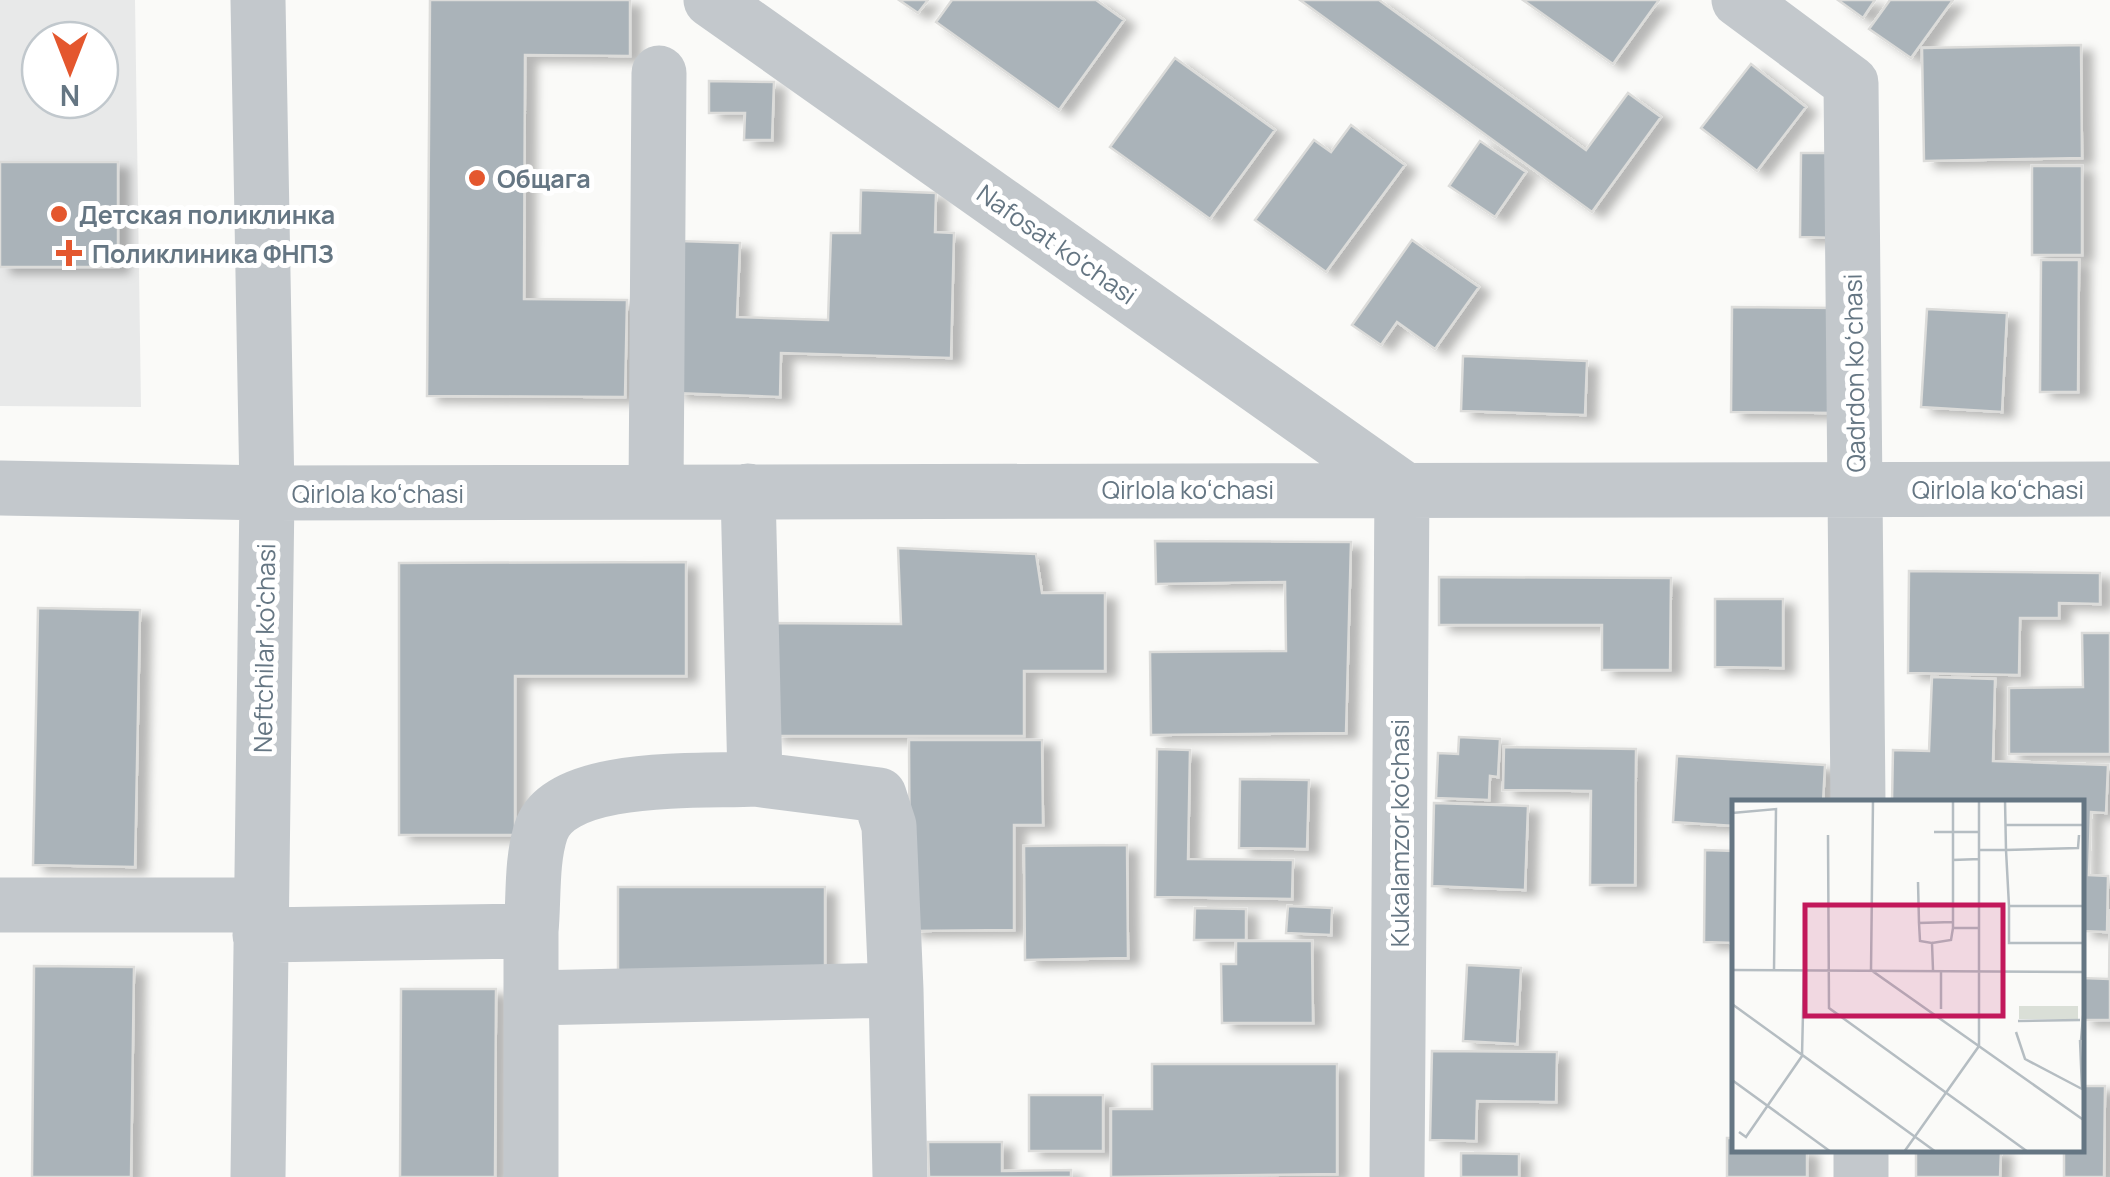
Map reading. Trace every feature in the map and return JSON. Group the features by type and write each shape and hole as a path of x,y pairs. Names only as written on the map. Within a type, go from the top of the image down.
{"street":[{"name":"Neftchilar ko'chasi","path":"258,0 266,493 258,1177"},
{"name":"Nafosat ko'chasi","path":"711,0 1402,488"},
{"name":"Qadrdon koʻchasi","path":"1740,0 1852,82 1858,800"},
{"path":"656,492 659,74"},
{"name":"Qirlola koʻchasi","path":"0,488 266,493 2110,489"},
{"name":"Kukalamzor ko'chasi","path":"1397,1177 1402,488"},
{"path":"748,492 755,779"},
{"path":"530,1177 530,931 541,830 558,806 593,789 755,779 879,794 890,826 900,1177"},
{"path":"0,905 530,931"},
{"path":"531,998 896,990"},
{"path":"1860,1152 1861,1177"}],"shaded area":[{"name":"Поликлиника ФНПЗ","path":"0,0 135,0 141,407 0,406"}],"building":[{"name":"Общага","path":"430,0 630,0 630,56 525,55 524,299 627,300 625,397 427,396"},
{"path":"899,0 928,0 918,13"},
{"path":"952,0 1096,0 1124,20 1059,110 936,22"},
{"path":"1300,0 1379,0 1586,150 1628,93 1661,117 1592,212"},
{"path":"1523,0 1659,0 1613,64"},
{"path":"1838,0 1875,0 1863,18"},
{"path":"1890,0 1953,0 1911,58 1869,29"},
{"path":"2081,45 2082,158 1924,161 1922,48"},
{"path":"1175,58 1275,130 1210,219 1110,147"},
{"path":"1751,64 1806,107 1757,171 1701,128"},
{"path":"709,81 774,82 772,140 744,140 745,113 709,113"},
{"path":"1351,125 1405,165 1326,272 1255,220 1314,140 1331,152"},
{"path":"1480,141 1526,172 1495,217 1449,186"},
{"path":"1801,153 1841,153 1841,238 1800,237"},
{"name":"Детская поликлинка","path":"0,162 118,162 118,267 0,267"},
{"path":"2032,166 2082,166 2082,255 2032,255"},
{"path":"861,190 936,193 935,232 954,233 951,358 781,353 780,397 674,393 679,241 740,243 737,317 828,320 831,233 860,233"},
{"path":"1412,240 1479,287 1435,349 1397,322 1381,345 1352,325"},
{"path":"2041,260 2079,260 2078,392 2040,392"},
{"path":"1732,307 1840,308 1839,413 1731,412"},
{"path":"1927,309 2007,313 2002,412 1921,407"},
{"path":"1463,356 1587,361 1585,415 1461,411"},
{"path":"1155,541 1351,542 1346,733 1151,735 1150,652 1286,651 1285,582 1156,584"},
{"path":"898,548 1036,554 1042,593 1105,593 1105,671 1024,671 1024,736 772,736 772,623 901,624"},
{"path":"686,562 686,676 515,676 515,835 399,835 399,563"},
{"path":"1909,571 2100,573 2100,604 2059,603 2059,618 2020,618 2019,675 1908,673"},
{"path":"1439,577 1671,578 1670,670 1602,670 1602,625 1439,625"},
{"path":"1715,599 1783,599 1783,668 1715,667"},
{"path":"38,608 140,610 135,867 33,865"},
{"path":"2082,633 2110,633 2110,754 2009,754 2009,688 2083,687"},
{"path":"1932,677 1995,679 1993,761 2108,765 2106,813 2091,812 2089,875 2108,876 2107,932 2085,931 2085,800 1892,800 1893,750 1929,751"},
{"path":"1459,737 1500,739 1498,777 1490,776 1489,800 1436,798 1438,753 1458,754"},
{"path":"909,740 1042,740 1043,825 1014,825 1014,930 910,931"},
{"path":"1504,747 1636,749 1635,885 1590,885 1591,791 1503,790"},
{"path":"1157,749 1190,750 1188,859 1293,860 1292,899 1155,897"},
{"path":"1677,756 1825,765 1823,800 1732,800 1732,826 1673,822"},
{"path":"1240,779 1309,780 1307,849 1239,848"},
{"path":"1434,803 1528,806 1525,890 1432,886"},
{"path":"1127,845 1128,958 1025,960 1024,846"},
{"path":"1705,850 1732,851 1732,943 1704,942"},
{"path":"618,887 825,887 825,978 618,978"},
{"path":"1288,906 1332,908 1331,935 1286,933"},
{"path":"1195,908 1246,909 1246,940 1194,940"},
{"path":"2110,909 2110,1020 2085,1020 2085,978 2109,979"},
{"path":"1236,941 1312,941 1313,1023 1222,1023 1221,964 1236,964"},
{"path":"1467,965 1521,968 1517,1044 1463,1041"},
{"path":"34,966 134,967 131,1177 32,1177"},
{"path":"401,989 496,989 495,1177 400,1177"},
{"path":"1432,1051 1557,1052 1556,1102 1477,1101 1476,1141 1430,1140"},
{"path":"1152,1064 1337,1064 1337,1174 1111,1177 1111,1109 1152,1109"},
{"path":"2085,1086 2105,1086 2104,1177 2064,1177 2064,1152 2085,1152"},
{"path":"1029,1095 1103,1095 1103,1151 1029,1151"},
{"path":"1727,1138 1732,1138 1732,1152 1807,1152 1807,1177 1727,1177"},
{"path":"928,1142 1002,1142 1002,1171 1071,1170 1071,1177 929,1177"},
{"path":"1916,1152 2001,1152 2000,1177 1916,1177"},
{"path":"1461,1153 1519,1154 1519,1177 1461,1177"}],"place":[{"name":"Общага","path":"477,178"},
{"name":"Детская поликлинка","path":"59,214"},
{"name":"Поликлиника ФНПЗ","path":"69,253"}]}
